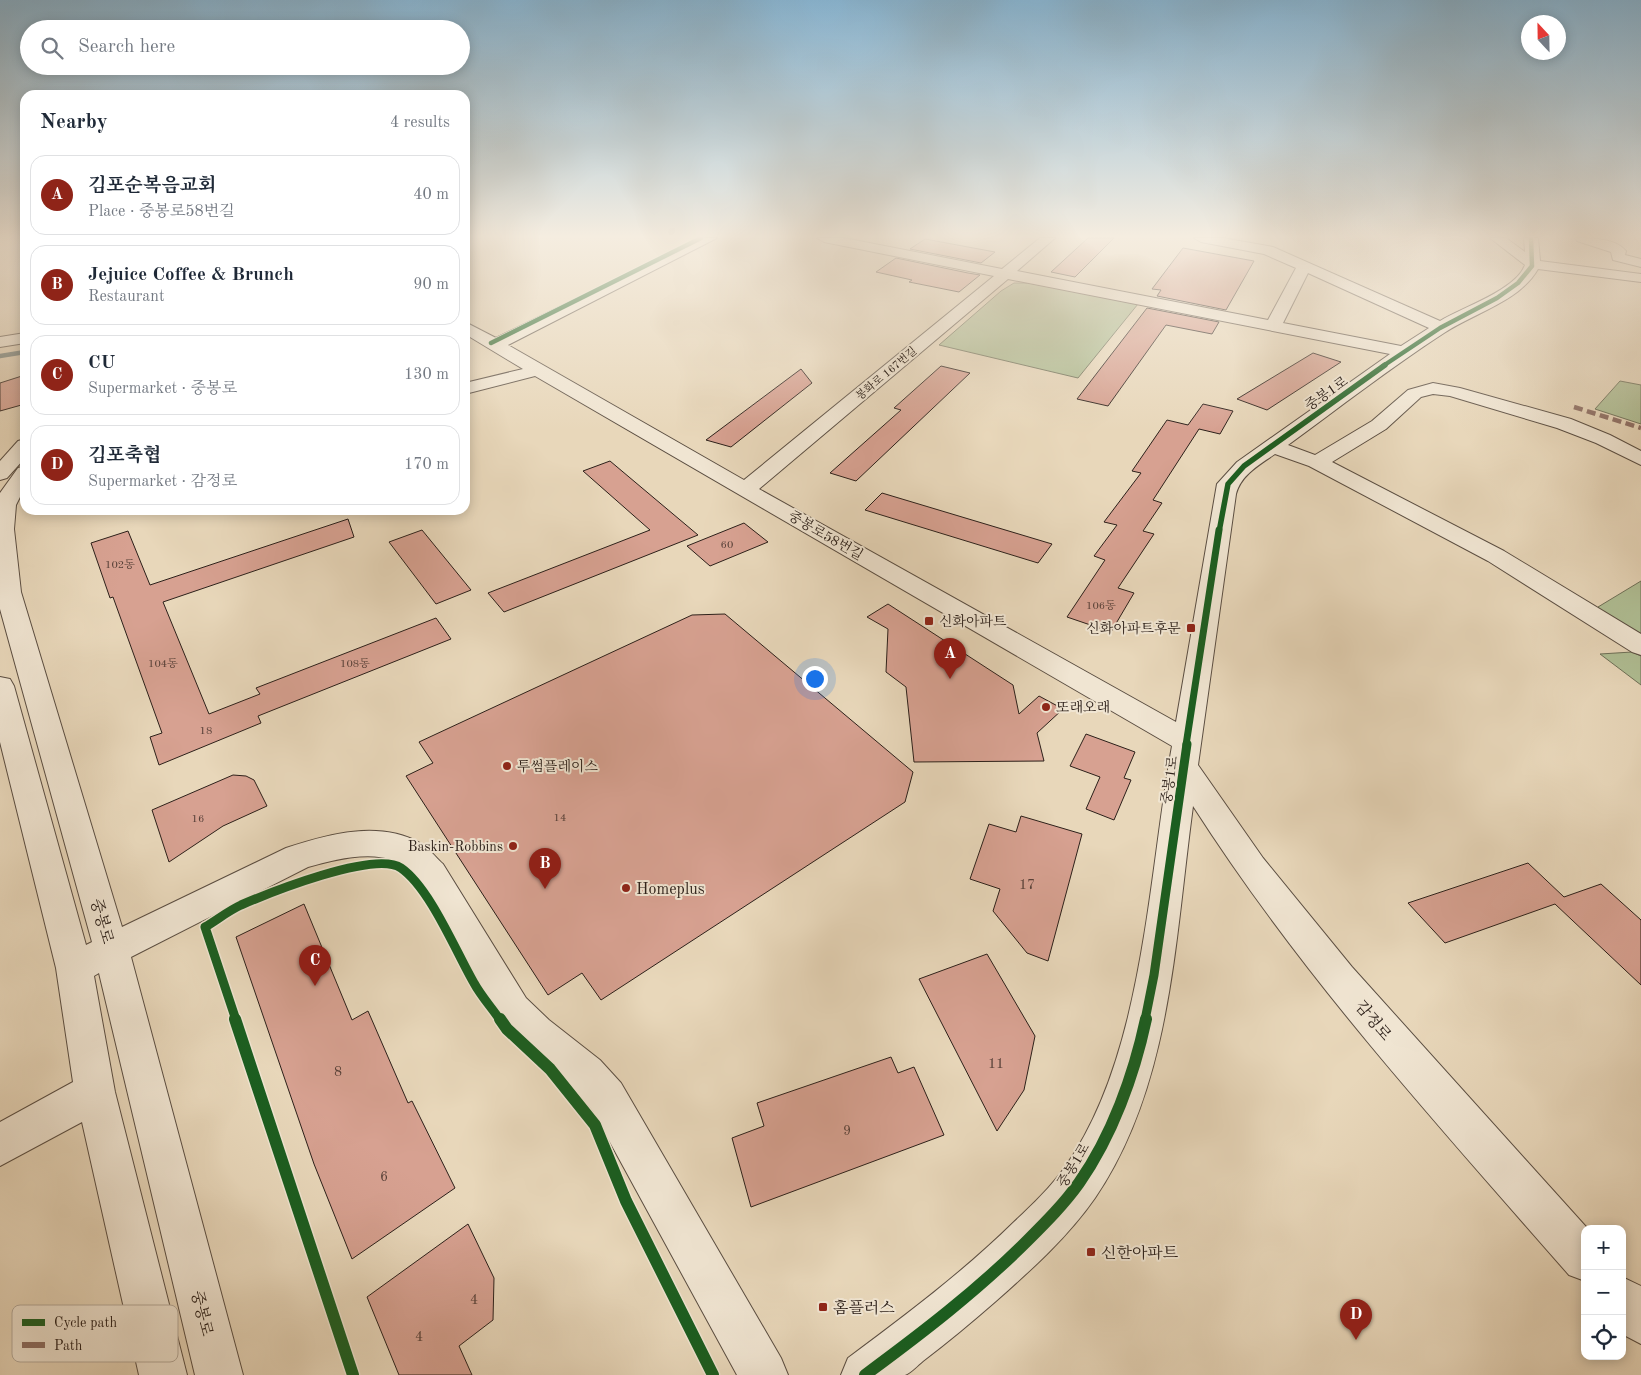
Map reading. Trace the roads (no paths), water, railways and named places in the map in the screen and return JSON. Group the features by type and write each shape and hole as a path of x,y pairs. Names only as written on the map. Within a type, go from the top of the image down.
{"street":[{"path":"496,345 582,302"},
{"name":"봉화로 167번길","path":"746,489 972,302"},
{"path":"1151,302 1273,326 1405,365 1525,394"},
{"path":"1273,326 1286,302"},
{"path":"1384,302 1441,327"},
{"name":"중봉1로","path":"865,1375 964,1300 1020,1250 1061,1207 1086,1173 1128,1084 1143,1035 1164,924 1185,754 1228,484 1244,466 1273,446 1405,365 1441,327 1487,302"},
{"name":"중봉로58번길","path":"470,330 618,418 746,489 1185,754"},
{"path":"0,342 20,339"},
{"path":"470,388 539,370"},
{"path":"1316,462 1345,447 1388,418 1411,397 1426,389 1456,393 1569,424 1609,440 1641,459"},
{"path":"1273,446 1316,462 1496,556 1580,606 1641,646"},
{"path":"8,496 20,460"},
{"name":"중봉로","path":"20,479 8,496 1,543 11,604 111,948 218,1375"},
{"path":"0,686 74,968 95,1092 146,1305"},
{"name":"감정로","path":"1185,754 1261,881 1321,957 1398,1048 1581,1254"},
{"path":"74,968 273,869 318,851 369,845 406,851 420,861 431,874 513,1010 524,1024 598,1083 764,1375"},
{"path":"0,1146 95,1092"},
{"path":"1626,1304 1641,1320"},
{"path":"160,1362 163,1375"}],"waterway":[{"path":"0,356 20,353"}],"place":[{"name":"신화아파트","path":"929,621"},
{"name":"신화아파트후문","path":"1191,628"},
{"name":"김포순복음교회","path":"950,679"},
{"name":"또래오래","path":"1046,707"},
{"name":"투썸플레이스","path":"507,766"},
{"name":"Baskin-Robbins","path":"513,846"},
{"name":"Homeplus","path":"626,888"},
{"name":"Jejuice Coffee & Brunch","path":"545,889"},
{"name":"CU","path":"315,986"},
{"name":"신한아파트","path":"1091,1252"},
{"name":"홈플러스","path":"823,1307"},
{"name":"김포축협","path":"1356,1340"}]}
